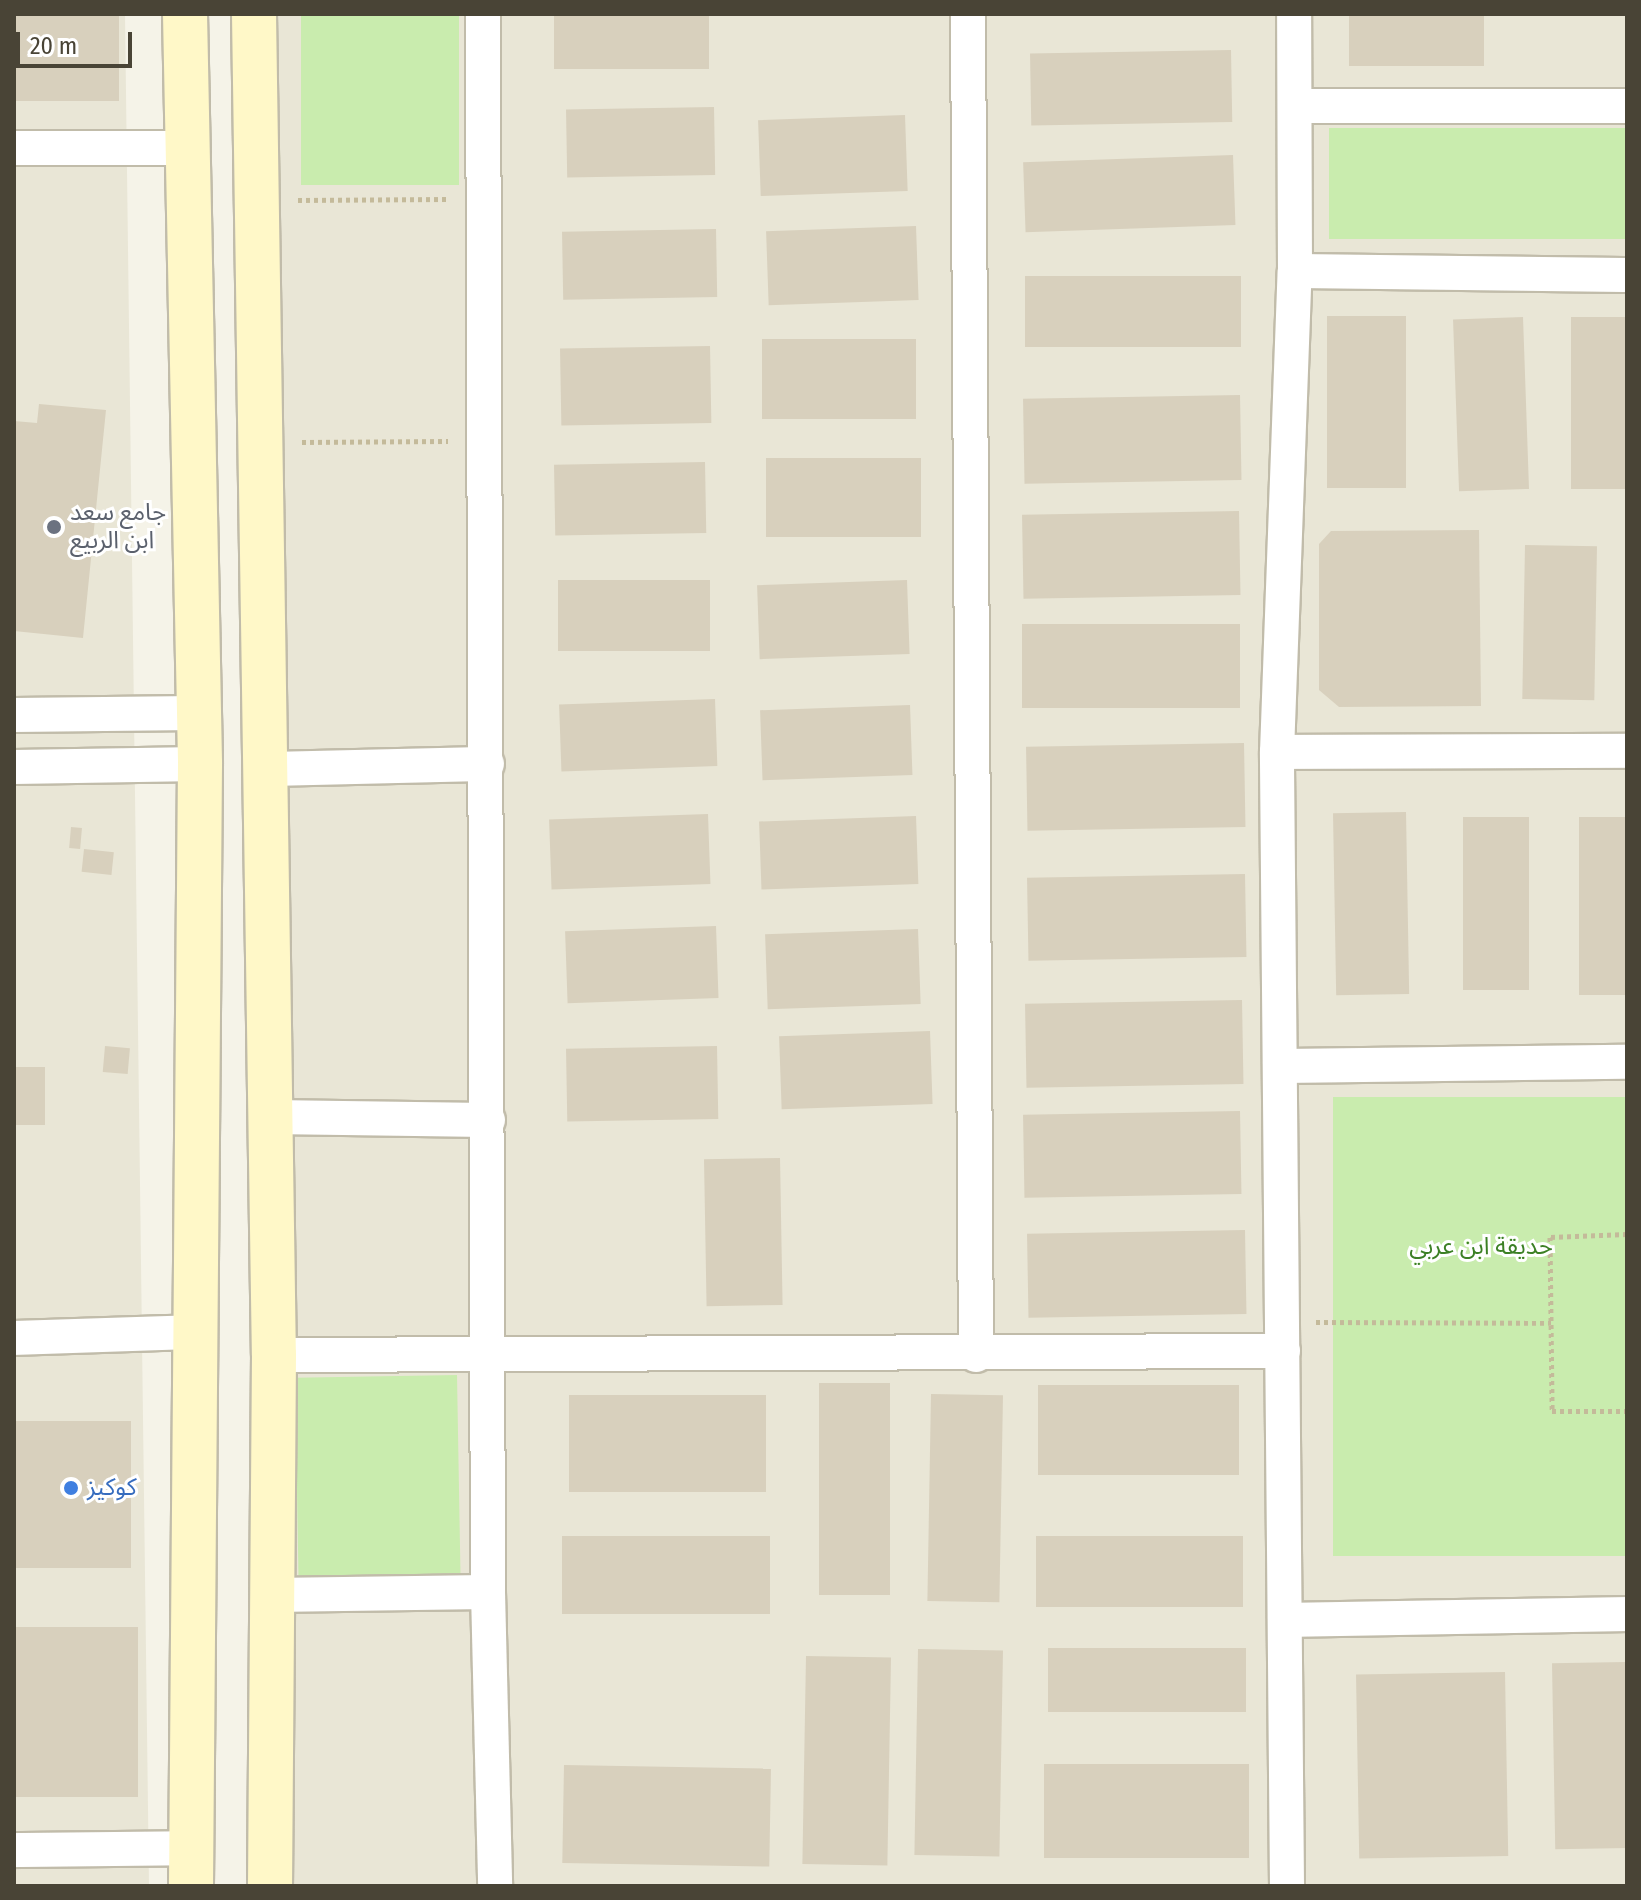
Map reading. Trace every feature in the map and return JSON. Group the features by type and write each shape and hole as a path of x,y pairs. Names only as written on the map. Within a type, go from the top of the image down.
{"street":[{"path":"14,1850 191,1867 200,764 195,713 185,14"},
{"path":"254,14 274,1355 270,1886"},
{"path":"483,14 490,1355 488,1592 495,1886"},
{"path":"968,14 976,1355"},
{"path":"1287,1886 1277,752 1295,271 1294,14"},
{"path":"1296,106 1627,106"},
{"path":"14,148 187,148"},
{"path":"1295,271 1627,275"},
{"path":"14,715 195,713"},
{"path":"1277,752 1627,751"},
{"path":"14,767 200,764"},
{"path":"266,769 487,764"},
{"path":"1280,1066 1627,1062"},
{"path":"270,1117 488,1120"},
{"path":"14,1338 197,1332"},
{"path":"274,1355 976,1355 1283,1351"},
{"path":"271,1595 488,1592"},
{"path":"1285,1620 1627,1614"}],"path":[{"path":"257,200 484,199"},
{"path":"261,442 485,441"},
{"path":"1627,1234 1550,1237 1552,1411 1627,1411"},
{"path":"1335,1322 1551,1323"}],"shaded area":[{"path":"14,14 125,14 149,1886 14,1886"},
{"path":"269,14 1627,14 1627,1886 269,1886"}],"green space":[{"path":"301,14 459,14 459,185 301,185"},
{"path":"1329,128 1627,128 1627,239 1329,239"},
{"name":"حديقة ابن عربي","path":"1333,1097 1627,1097 1627,1556 1333,1556"},
{"path":"457,1375 460,1575 299,1578 295,1378"}],"building":[{"path":"14,14 119,14 119,101 14,101"},
{"path":"554,14 709,14 709,69 554,69"},
{"path":"1349,14 1484,14 1484,66 1349,66"},
{"path":"1231,50 1232,122 1031,125 1030,54"},
{"path":"714,107 715,175 567,178 566,110"},
{"path":"905,115 908,191 761,196 758,120"},
{"path":"1233,155 1235,225 1026,232 1023,162"},
{"path":"916,226 919,300 769,305 766,231"},
{"path":"716,229 717,297 563,300 562,232"},
{"path":"1025,276 1241,276 1241,347 1025,347"},
{"path":"1327,316 1406,316 1406,488 1327,488"},
{"path":"1523,317 1529,489 1459,491 1453,319"},
{"path":"1571,317 1627,317 1627,489 1571,489"},
{"path":"762,339 916,339 916,419 762,419"},
{"path":"710,346 711,423 561,426 560,349"},
{"path":"1240,395 1241,480 1025,484 1023,399"},
{"name":"جامع سعد ابن الربيع","path":"39,404 106,410 83,638 14,631 14,421 37,423"},
{"path":"766,458 921,458 921,537 766,537"},
{"path":"705,462 706,533 555,536 554,465"},
{"path":"1239,511 1240,595 1023,599 1022,515"},
{"path":"1479,530 1481,706 1339,707 1319,690 1319,544 1331,531"},
{"path":"1525,545 1597,546 1594,700 1522,699"},
{"path":"558,580 710,580 710,651 558,651"},
{"path":"907,580 910,654 760,659 757,585"},
{"path":"1022,624 1240,624 1240,708 1022,708"},
{"path":"715,699 717,766 561,771 559,704"},
{"path":"910,705 912,775 763,780 760,710"},
{"path":"1244,743 1245,827 1027,831 1026,747"},
{"path":"1406,812 1409,994 1336,995 1333,813"},
{"path":"708,814 710,884 552,890 549,820"},
{"path":"916,816 918,884 761,889 759,821"},
{"path":"1463,817 1529,817 1529,990 1463,990"},
{"path":"1579,817 1627,817 1627,995 1579,995"},
{"path":"71,827 82,828 80,849 69,848"},
{"path":"84,849 114,852 111,875 82,872"},
{"path":"1245,874 1246,957 1028,961 1027,878"},
{"path":"716,926 719,998 568,1003 565,931"},
{"path":"918,929 921,1004 768,1009 765,934"},
{"path":"1242,1000 1243,1084 1026,1088 1025,1004"},
{"path":"930,1031 933,1104 782,1109 779,1036"},
{"path":"105,1046 130,1048 128,1074 103,1072"},
{"path":"717,1046 718,1119 567,1122 566,1049"},
{"path":"14,1067 45,1067 45,1125 14,1125"},
{"path":"1240,1111 1241,1194 1024,1198 1023,1115"},
{"path":"780,1158 783,1305 707,1306 704,1159"},
{"path":"1245,1230 1246,1314 1028,1318 1027,1234"},
{"path":"819,1383 890,1383 890,1595 819,1595"},
{"path":"1038,1385 1239,1385 1239,1475 1038,1475"},
{"path":"931,1394 1003,1395 999,1602 927,1601"},
{"path":"569,1395 766,1395 766,1492 569,1492"},
{"path":"14,1421 131,1421 131,1568 14,1568"},
{"path":"562,1536 770,1536 770,1614 562,1614"},
{"path":"1036,1536 1243,1536 1243,1607 1036,1607"},
{"path":"14,1627 138,1627 138,1797 14,1797"},
{"path":"1048,1648 1246,1648 1246,1712 1048,1712"},
{"path":"918,1649 1003,1650 999,1856 914,1855"},
{"path":"806,1656 891,1657 887,1865 802,1864"},
{"path":"1625,1662 1627,1848 1555,1849 1552,1663"},
{"path":"1505,1672 1508,1856 1359,1859 1356,1675"},
{"path":"1044,1764 1249,1764 1249,1858 1044,1858"},
{"path":"564,1765 771,1769 769,1867 562,1863"}],"place":[{"name":"جامع سعد ابن الربيع","path":"54,527"},
{"name":"كوكيز","path":"71,1488"}]}
